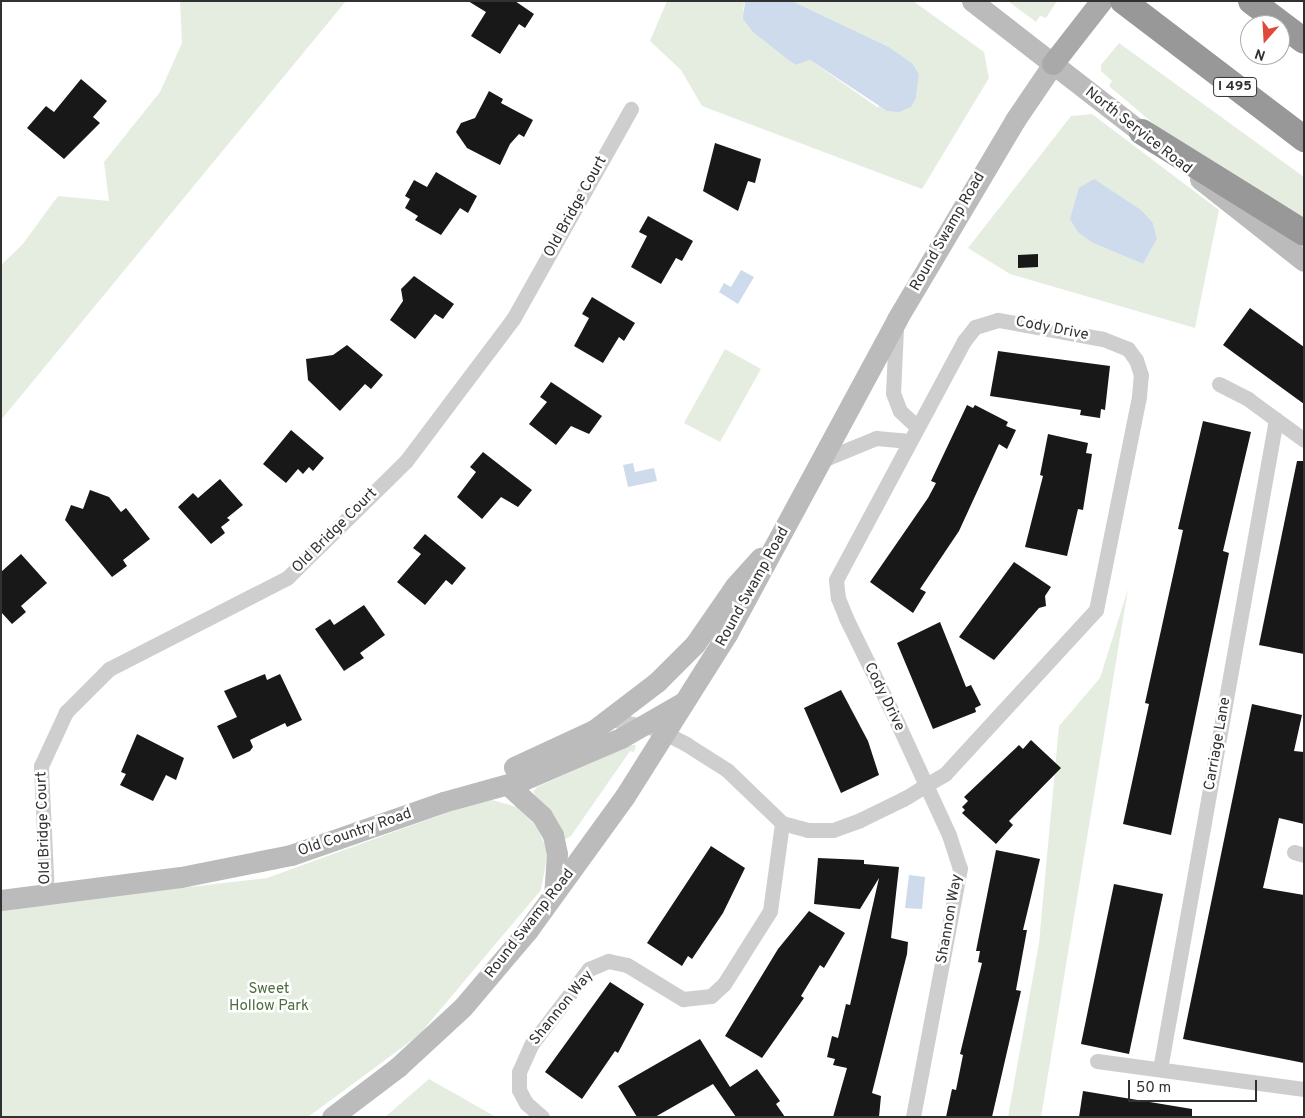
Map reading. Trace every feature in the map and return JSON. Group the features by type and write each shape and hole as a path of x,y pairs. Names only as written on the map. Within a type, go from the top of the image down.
{"highway":[{"name":"I 495","path":"1123,1 1304,139"},
{"path":"1251,1 1304,41"},
{"path":"1142,132 1304,233"}],"main road":[{"name":"North Service Road","path":"972,1 1142,132 1304,261"},
{"name":"Round Swamp Road","path":"332,1117 443,1027 506,958 554,895 666,733 782,534 897,319 1015,120 1053,64 1102,1"},
{"path":"443,802 576,741 610,720 683,658 734,586 782,534"},
{"name":"Old Country Road","path":"1,900 47,895 254,864 443,802 508,785 645,726 688,698"},
{"path":"508,785 542,816 553,835 557,861 554,895"}],"street":[{"name":"Old Bridge Court","path":"47,895 40,766 66,712 110,669 287,578 406,461 513,319 630,109"},
{"path":"897,319 893,393 900,411 917,427"},
{"name":"Cody Drive","path":"610,720 645,726 666,733 727,770 782,823 808,830 833,830 860,820 926,785 945,774 1096,610 1141,375 1136,360 1116,342 1015,321 986,322 975,327 964,341 836,580 838,598 846,618 926,785"},
{"path":"1219,384 1276,419 1304,440"},
{"name":"Carriage Lane","path":"1160,1069 1276,419"},
{"path":"820,460 876,438 910,441"},
{"name":"Shannon Way","path":"913,1117 960,868 926,785"},
{"name":"Shannon Way","path":"542,1117 526,1103 519,1090 519,1072 531,1044 589,969 608,961 627,965 683,999 711,996 724,984 770,911 782,823"},
{"path":"1097,1061 1304,1089"}],"green space":[{"path":"180,1 346,1 1,420 1,265 22,245 58,196 109,201 104,162 160,92 182,43"},
{"path":"667,1 745,1 743,10 794,65 810,60 877,107 916,98 919,74 913,64 889,47 792,1 913,1 984,52 989,78 922,189 702,106 681,70 650,41"},
{"path":"1008,1 1057,1 1046,18 1040,16 1036,22"},
{"path":"1119,43 1304,177 1304,224 1160,129 1109,86 1112,81 1101,71 1101,65"},
{"path":"1092,114 1219,210 1195,328 1010,274 968,248 1071,116","holes":["1106,187 1153,223 1157,239 1143,264 1093,243"]},
{"path":"725,349 761,369 720,442 684,423"},
{"path":"1128,589 1041,1117 1008,1117 1039,943 1059,726 1100,678"},
{"path":"631,745 636,745 634,752 630,751 571,836 564,840 533,792 537,787"},
{"name":"Sweet Hollow Park","path":"492,800 517,807 537,827 548,852 541,890 419,1035 308,1117 1,1117 1,909 267,878 468,805"},
{"path":"429,1079 496,1117 385,1117"}],"water":[{"path":"745,1 792,1 889,47 913,64 919,74 916,98 911,107 899,112 887,111 810,60 795,65 753,32 743,19"},
{"path":"1094,179 1141,210 1153,223 1157,239 1143,264 1093,243 1078,232 1070,219 1079,188"},
{"path":"741,270 754,277 738,304 719,292 724,283 731,287"},
{"path":"633,463 635,472 654,468 657,481 628,487 623,465"},
{"path":"909,875 925,877 922,909 905,908"}],"building":[{"path":"468,1 515,1 534,14 525,28 519,24 500,54 471,36 486,12"},
{"path":"81,79 107,101 93,117 100,123 64,159 27,128 46,106 54,112"},
{"path":"489,91 503,99 501,103 533,120 524,137 519,134 510,144 500,165 467,148 456,132 461,123 475,118"},
{"path":"715,143 761,159 755,183 748,181 738,211 703,191"},
{"path":"436,172 477,196 468,213 460,208 441,235 415,220 418,216 405,208 410,199 405,196 414,180 427,187"},
{"path":"648,216 693,241 682,261 676,258 661,284 631,267 647,236 639,232"},
{"path":"1038,254 1038,267 1018,268 1018,255"},
{"path":"414,276 454,304 443,319 435,314 415,339 390,320 403,301 401,289"},
{"path":"592,297 635,323 624,341 619,337 603,363 574,346 589,318 582,314"},
{"path":"1250,308 1304,347 1304,404 1223,345"},
{"path":"347,345 383,375 371,389 365,384 340,411 308,380 306,359 333,355"},
{"path":"998,351 1110,366 1105,410 1101,409 1100,418 1080,415 1081,410 990,396"},
{"path":"551,382 602,416 589,434 571,426 556,445 529,424 547,402 540,397"},
{"path":"967,405 973,408 975,405 1008,422 1006,426 1016,430 1007,449 999,444 959,531 920,589 926,592 913,613 870,582 928,498 936,483 931,481"},
{"path":"1203,421 1251,432 1223,551 1229,553 1171,835 1123,824 1149,704 1145,703 1183,530 1178,529"},
{"path":"291,430 324,458 313,471 309,467 303,474 298,469 286,483 263,464"},
{"path":"1048,434 1088,443 1086,453 1092,454 1083,510 1078,509 1067,556 1025,547 1043,476 1040,475"},
{"path":"483,452 532,490 518,507 501,497 482,519 457,497 476,472 470,467"},
{"path":"1297,461 1304,461 1304,654 1259,645"},
{"path":"220,479 243,505 227,518 230,520 221,527 225,533 211,544 178,507 193,493 198,498"},
{"path":"90,490 109,497 121,512 126,508 150,539 123,560 127,566 112,577 65,520 71,505 83,509"},
{"path":"425,534 466,568 452,585 446,580 425,605 397,582 421,554 413,548"},
{"path":"21,554 47,583 21,606 26,612 12,624 1,612 1,572"},
{"path":"1014,562 1051,587 1045,596 1046,606 1039,608 994,660 959,637"},
{"path":"364,605 385,635 360,653 364,658 344,671 315,629 330,619 334,625"},
{"path":"940,622 966,687 971,685 981,705 975,708 976,712 933,729 897,643"},
{"path":"265,674 267,680 280,674 302,720 287,727 285,723 250,740 253,747 250,751 233,759 217,726 237,717 224,691"},
{"path":"841,690 868,741 879,775 841,793 804,708"},
{"path":"1252,704 1302,715 1294,751 1304,752 1304,824 1279,818 1263,888 1304,895 1304,1063 1183,1039"},
{"path":"137,734 184,758 176,780 166,775 153,801 120,785 126,774 121,772"},
{"path":"1031,740 1061,768 1009,821 1013,825 996,844 962,813 965,810 962,807 968,801 964,797 1019,745 1023,749"},
{"path":"711,846 745,868 723,913 692,959 688,956 682,966 647,943"},
{"path":"996,850 1040,859 1023,930 1027,930 1016,990 1021,991 992,1117 946,1117 952,1089 956,1090 963,1055 960,1054 982,963 978,962 980,951 976,951"},
{"path":"818,858 864,860 864,864 899,867 891,938 908,942 907,954 872,1093 881,1096 879,1117 833,1117 847,1068 833,1065 835,1059 827,1057 832,1036 838,1038 846,1004 850,1005 879,878 860,909 814,904"},
{"path":"1114,884 1163,894 1129,1054 1081,1044"},
{"path":"809,911 845,933 824,968 820,965 801,996 804,998 762,1058 725,1036 778,949"},
{"path":"610,982 644,1004 618,1053 615,1051 582,1099 545,1072"},
{"path":"700,1039 730,1087 757,1069 780,1101 776,1104 785,1117 736,1117 713,1084 655,1117 637,1117 618,1086"},
{"path":"1083,1091 1192,1109 1192,1117 1079,1117"}]}
